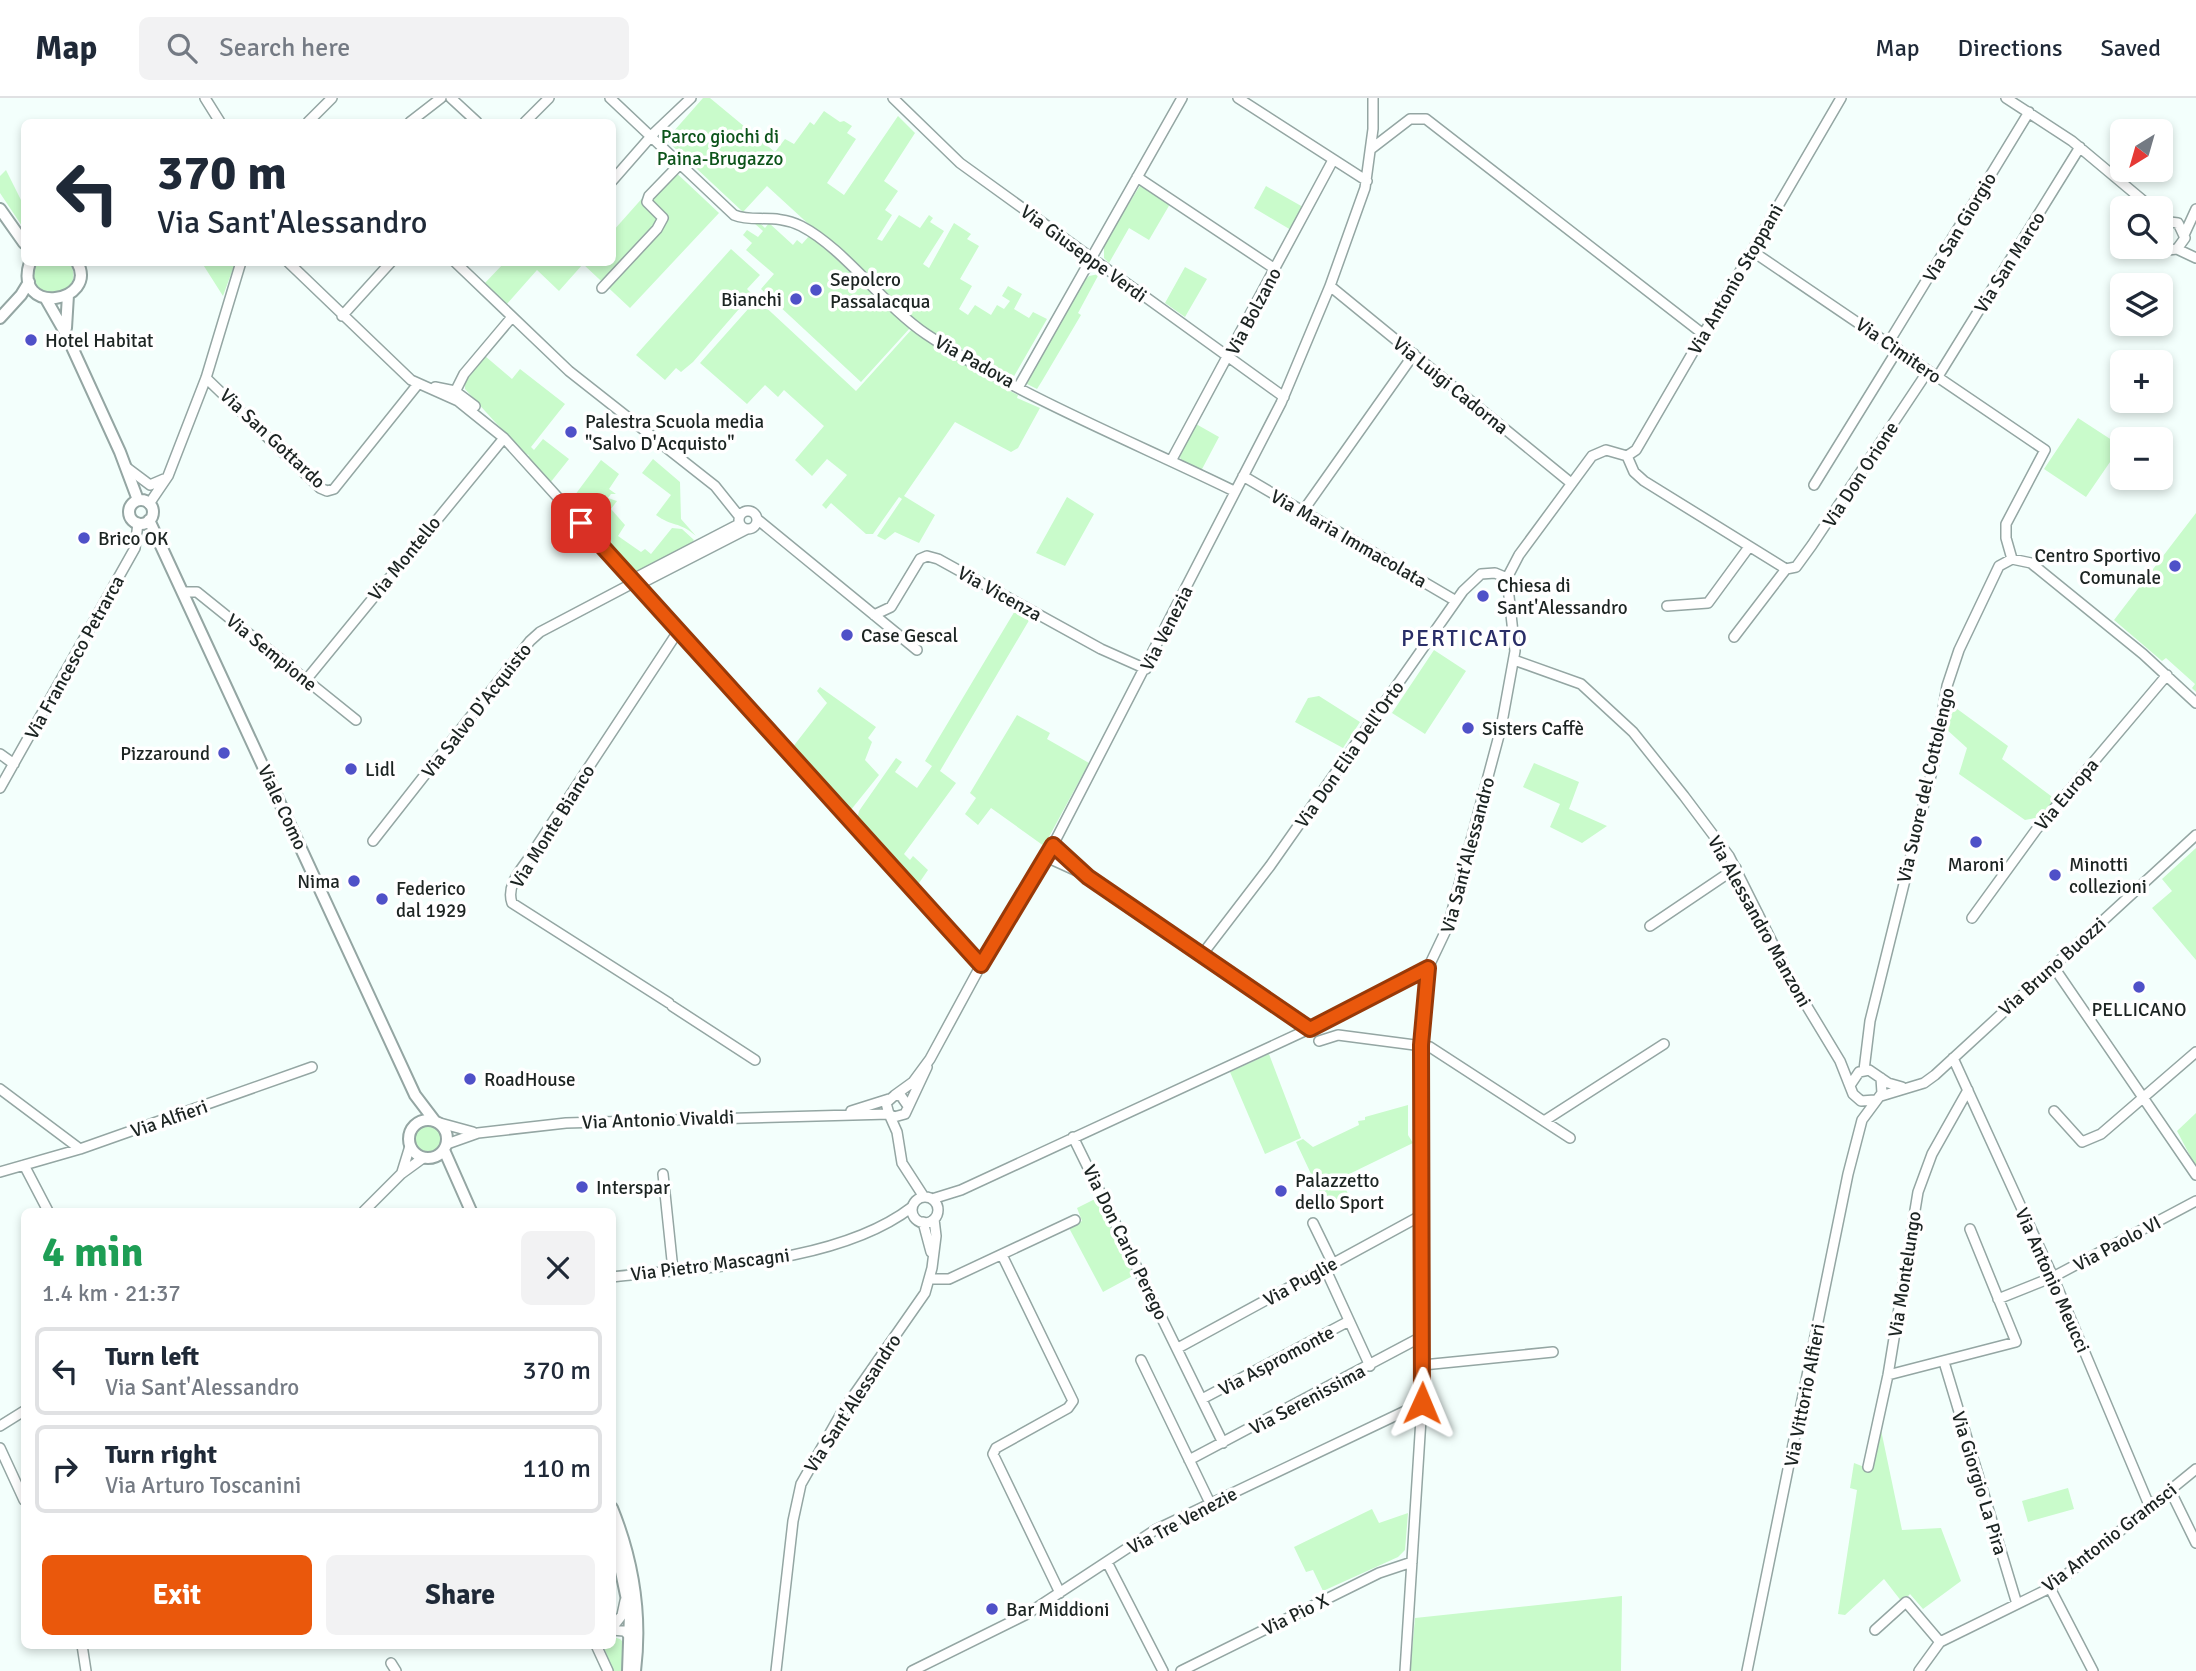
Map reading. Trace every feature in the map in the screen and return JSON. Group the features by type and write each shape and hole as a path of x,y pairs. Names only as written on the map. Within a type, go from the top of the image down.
{"main road":[{"path":"0,209 21,236"},
{"path":"0,318 29,282 30,266"},
{"path":"66,334 68,295 78,283 80,266"},
{"path":"29,282 43,297 66,334 126,467 152,513 144,521 132,519 129,512 131,504 144,502"},
{"path":"10,308 43,297 68,295"},
{"name":"Viale Como","path":"144,521 163,546 185,592 415,1095 437,1122"},
{"path":"415,1095 410,1146 423,1158 455,1178"},
{"path":"413,1127 426,1119 437,1122 445,1129 446,1147 455,1178 470,1208"},
{"path":"423,1158 438,1156 446,1147"},
{"path":"616,1522 634,1584 638,1621 633,1669"},
{"path":"616,1547 626,1592 633,1669"}],"street":[{"path":"311,119 331,98"},
{"path":"414,119 441,98"},
{"path":"451,98 474,119"},
{"path":"528,119 550,98"},
{"path":"602,288 657,229 663,218 647,202 649,196 679,165 610,98"},
{"path":"616,177 691,98"},
{"name":"Via Giuseppe Verdi","path":"893,98 960,163 1284,397"},
{"path":"1019,386 1182,98"},
{"path":"1238,98 1367,181"},
{"name":"Via Venezia","path":"892,1097 913,1082 930,1059 981,965 1053,845 1284,397 1330,286 1367,181 1373,98"},
{"name":"Via Antonio Stoppani","path":"1627,456 1636,450 1841,98"},
{"path":"2006,98 2080,147 2136,196"},
{"path":"208,102 218,119"},
{"name":"Via San Giorgio","path":"1889,342 2029,112"},
{"path":"1371,149 1410,119 1426,119 1703,334"},
{"name":"Via San Marco","path":"1937,377 2080,147"},
{"name":"Via Bolzano","path":"1171,461 1334,160"},
{"name":"Via Padova","path":"679,165 734,215 743,218 777,218 804,228 823,241 910,322 1019,386 1234,491"},
{"path":"1137,177 1275,269"},
{"path":"2173,221 2195,210"},
{"path":"2177,249 2195,210"},
{"path":"2173,226 2185,235 2196,257"},
{"path":"2173,249 2196,257"},
{"name":"Via Cimitero","path":"1752,251 2045,450 2006,524 2005,534 2012,559"},
{"path":"144,502 168,476 206,378 240,266"},
{"path":"292,266 342,316 421,386 453,394 474,406 981,965"},
{"path":"342,316 387,266"},
{"path":"459,266 569,371 715,486 747,523 771,533 917,650"},
{"name":"Via Luigi Cadorna","path":"1330,286 1571,483"},
{"path":"453,394 464,374 512,317"},
{"path":"1814,485 1898,349"},
{"path":"1303,511 1414,354"},
{"name":"Via Don Orione","path":"1734,637 1786,569 1794,568 1812,545 1928,371"},
{"name":"Via San Gottardo","path":"206,378 320,488 327,491 334,489 421,386"},
{"name":"Via Montello","path":"306,680 504,438"},
{"path":"1507,578 1590,458 1599,452 1610,451 1627,456 1633,472 1644,481 1786,569"},
{"path":"126,467 150,485 168,476"},
{"name":"Via Maria Immacolata","path":"1242,476 1456,601"},
{"name":"Via Francesco Petrarca","path":"0,788 137,542 144,521"},
{"name":"Via Salvo D'Acquisto","path":"373,841 530,641 540,632 747,523"},
{"path":"137,542 152,539 163,546"},
{"path":"1667,606 1708,603 1749,547"},
{"name":"Via Vicenza","path":"874,615 891,607 920,559 927,556 938,559 1089,642 1146,669"},
{"path":"2012,559 2031,563 2196,702"},
{"name":"Via Suore del Cottolengo","path":"1870,1073 1867,1047 1892,926 1933,767 1949,678 1992,576 2002,564 2012,559"},
{"name":"Via Don Elia Dell'Orto","path":"1201,956 1270,866 1456,601 1480,574 1495,573 1507,578"},
{"name":"Via Sant'Alessandro","path":"1428,968 1448,926 1501,728 1514,660 1507,578"},
{"name":"Via Sempione","path":"185,592 197,592 356,720"},
{"name":"Via Monte Bianco","path":"679,630 529,858 511,888 510,896 512,903 755,1059"},
{"name":"Via Alessandro Manzoni","path":"1514,660 1577,681 1622,721 1706,825 1735,868 1791,980 1851,1084"},
{"name":"Via Europa","path":"1972,918 2036,830 2167,675"},
{"path":"0,754 13,764"},
{"name":"Via Bruno Buozzi","path":"1877,1099 1904,1087 1924,1083 2196,835"},
{"path":"1053,845 1088,877 1287,1016 1310,1029"},
{"path":"1046,857 1088,877"},
{"path":"1650,926 1735,868"},
{"path":"2053,966 2196,1175"},
{"path":"921,1201 961,1189 1310,1029 1428,968"},
{"path":"1405,1671 1422,1403 1421,1045 1428,968"},
{"path":"1287,1016 1296,1035"},
{"path":"1319,1041 1338,1035 1435,1049 1570,1138"},
{"path":"1544,1121 1664,1044"},
{"path":"2054,1111 2082,1142 2101,1134 2196,1052"},
{"name":"Via Antonio Meucci","path":"1953,1058 2053,1277 2149,1505"},
{"name":"Via Venezia","path":"897,1132 906,1110 922,1084 930,1059"},
{"path":"1840,1061 1904,1087"},
{"name":"Via Alfieri","path":"0,1172 80,1149 312,1067"},
{"path":"1870,1073 1883,1088 1877,1099 1861,1101 1853,1094 1851,1084 1870,1073"},
{"path":"0,1089 80,1149"},
{"name":"Via Montelungo","path":"1868,1467 1888,1375 1918,1192 1932,1154 1968,1090"},
{"path":"839,1115 901,1096 906,1110 894,1117 889,1114"},
{"path":"892,1097 886,1109 897,1132 899,1155 921,1201 936,1215 961,1189"},
{"name":"Via Vittorio Alfieri","path":"1862,1120 1877,1099"},
{"name":"Via Vittorio Alfieri","path":"1747,1671 1847,1174 1862,1120 1861,1101"},
{"name":"Via Antonio Vivaldi","path":"478,1133 580,1122 889,1114"},
{"path":"437,1122 478,1133"},
{"path":"446,1147 478,1133"},
{"name":"Via Don Carlo Perego","path":"1073,1137 1223,1443"},
{"path":"401,1174 410,1146"},
{"path":"367,1208 401,1174 423,1158"},
{"path":"24,1165 46,1208"},
{"path":"663,1174 673,1270"},
{"name":"Via Sant'Alessandro","path":"921,1201 920,1221 932,1268"},
{"name":"Via Pietro Mascagni","path":"888,1224 921,1201"},
{"name":"Via Paolo VI","path":"1998,1299 2053,1277 2196,1201"},
{"name":"Via Puglie","path":"1178,1348 1422,1214"},
{"name":"Via Sant'Alessandro","path":"775,1671 800,1484 835,1422 918,1304 930,1279 936,1215"},
{"name":"Via Pietro Mascagni","path":"616,1277 788,1255 888,1224 920,1221 936,1215"},
{"path":"930,1279 949,1279 1075,1220"},
{"path":"1313,1223 1349,1321 1370,1366"},
{"path":"1888,1375 2016,1342 1970,1229"},
{"path":"1002,1255 1073,1398 1068,1408 996,1448 993,1454 1060,1593"},
{"name":"Via Aspromonte","path":"1202,1399 1349,1321"},
{"name":"Via Serenissima","path":"1189,1460 1423,1336"},
{"path":"1423,1366 1553,1352"},
{"path":"1141,1360 1210,1503"},
{"name":"Via Giorgio La Pira","path":"1944,1362 2017,1604"},
{"name":"Via Tre Venezie","path":"912,1671 1027,1614 1152,1532 1422,1403"},
{"path":"0,1426 21,1413"},
{"path":"0,1448 21,1494"},
{"name":"Via Antonio Gramsci","path":"1919,1671 1921,1664 1940,1642 2050,1588 2196,1469"},
{"path":"2170,1490 2196,1543"},
{"path":"1107,1562 1163,1671"},
{"name":"Via Pio X","path":"1181,1671 1379,1573 1412,1562"},
{"path":"2050,1588 2093,1671"},
{"path":"616,1623 622,1615 626,1592"},
{"path":"1875,1630 1906,1602 1940,1642"},
{"path":"616,1630 630,1635"},
{"path":"83,1649 86,1671"},
{"path":"598,1649 608,1671"}],"green space":[{"name":"Parco giochi di Paina-Brugazzo","path":"703,98 710,98 775,152 785,139 794,144 810,122 814,125 824,111 840,122 844,121 852,126 847,133 856,139 827,183 844,195 898,116 915,133 884,181 898,191 885,210 892,215 877,239 882,241 899,215 920,228 929,215 933,218 930,222 944,231 923,264 929,268 954,223 971,234 967,239 979,246 960,279 972,286 959,309 968,315 975,305 991,315 997,305 1004,309 1010,301 1002,296 1008,286 1022,294 1014,309 1029,318 1033,312 1047,319 1013,378 941,339 912,319 767,186 743,212 666,140"},
{"path":"670,167 719,213 630,308 585,266 616,266 616,228"},
{"path":"6,170 21,200 21,224 0,193 0,176"},
{"path":"1141,184 1170,204 1149,240 1129,228 1109,263 1104,258 1104,244"},
{"path":"1266,186 1303,207 1291,230 1254,208"},
{"path":"756,220 765,228 769,223 793,245 797,240 802,244 810,235 880,299 881,305 890,309 910,328 861,382 761,289 774,274 746,250 752,243 743,235 747,230 758,237 763,231 754,223"},
{"path":"731,249 760,275 747,289 752,294 693,362 681,372 676,368 665,380 636,355"},
{"path":"35,266 71,266 71,284 62,294 41,292 33,283"},
{"path":"204,266 234,266 223,296"},
{"path":"501,266 581,266 559,291 537,270 506,305 484,284"},
{"path":"1185,267 1207,279 1185,317 1165,303"},
{"path":"1099,274 1078,313 1081,315 1037,389 1027,384 1026,380 1081,284 1089,276"},
{"path":"757,299 856,391 912,329 931,343 1010,386 1008,390 1018,395 1017,398 1040,408 1018,448 1011,452 955,422 904,496 935,515 919,543 895,532 885,540 877,536 902,499 899,497 873,534 866,534 831,503 826,509 822,505 847,475 827,459 812,476 795,460 824,426 784,390 778,397 765,385 747,404 700,363"},
{"path":"485,356 512,379 520,369 565,404 531,447 534,450 543,439 569,459 550,483 527,457 529,455 524,454 465,389 465,379"},
{"path":"2078,418 2110,439 2110,462 2086,497 2044,469"},
{"path":"1196,424 1219,437 1201,471 1183,462 1179,456"},
{"path":"653,459 680,482 681,519 696,536 656,515 671,495 642,473"},
{"path":"601,460 619,474 609,489 616,494 611,494 608,498 617,501 611,509 625,525 618,536 641,552 645,549 651,554 672,528 682,529 694,540 691,544 639,572 626,566 569,503"},
{"path":"1067,497 1094,514 1065,566 1036,553"},
{"name":"Centro Sportivo Comunale","path":"2196,513 2196,692 2192,688 2195,684 2166,658 2162,661 2114,620"},
{"path":"1016,609 1031,617 940,771 956,783 904,854 910,860 913,856 928,870 917,886 857,820 859,811 896,758 902,762 895,772 917,788 932,766 925,761"},
{"path":"1434,650 1466,671 1425,734 1392,713"},
{"path":"820,687 876,727 868,738 872,742 865,760 879,775 850,811 792,748 827,703 817,691"},
{"path":"1319,696 1360,722 1343,748 1295,722 1308,698"},
{"path":"1949,703 2008,746 2002,759 2055,799 2041,817 2025,820 1959,774 1967,748 1945,728"},
{"path":"1017,715 1050,733 1047,739 1089,763 1044,846 991,808 978,825 965,814 976,798 970,793"},
{"path":"1534,763 1579,782 1569,809 1607,826 1582,843 1550,827 1560,804 1523,787"},
{"path":"2196,848 2196,960 2152,908 2172,891 2162,879"},
{"path":"1269,1054 1301,1138 1265,1154 1230,1072"},
{"path":"1408,1105 1408,1135 1413,1143 1341,1178 1351,1201 1329,1212 1296,1142 1303,1139 1313,1147 1359,1125 1358,1121 1365,1120 1365,1117"},
{"path":"2196,1113 2196,1167 2177,1131"},
{"path":"428,1123 439,1128 444,1139 439,1150 428,1155 417,1150 412,1139 417,1128"},
{"path":"1101,1196 1140,1272 1103,1292 1069,1228 1082,1221 1077,1208"},
{"path":"1881,1430 1902,1530 1941,1528 1961,1581 1923,1609 1910,1594 1902,1602 1884,1579 1845,1615 1838,1614 1857,1490 1850,1488 1854,1463 1872,1470"},
{"path":"2068,1488 2074,1509 2028,1522 2022,1501"},
{"path":"1372,1509 1379,1523 1408,1513 1405,1550 1398,1557 1323,1591 1313,1570 1306,1572 1294,1547"},
{"path":"1622,1596 1621,1671 1410,1671 1415,1618"},
{"path":"616,1638 625,1644 624,1671 613,1671 605,1649 616,1649"}],"place":[{"name":"Sepolcro Passalacqua","path":"816,290"},
{"name":"Bianchi","path":"796,299"},
{"name":"Hotel Habitat","path":"31,340"},
{"name":"Palestra Scuola media \"Salvo D'Acquisto\"","path":"571,432"},
{"name":"Brico OK","path":"84,538"},
{"name":"Centro Sportivo Comunale","path":"2175,566"},
{"name":"Chiesa di Sant'Alessandro","path":"1483,596"},
{"name":"Case Gescal","path":"847,635"},
{"name":"Sisters Caffè","path":"1468,728"},
{"name":"Pizzaround","path":"224,753"},
{"name":"Lidl","path":"351,769"},
{"name":"Maroni","path":"1976,842"},
{"name":"Minotti collezioni","path":"2055,875"},
{"name":"Nima","path":"354,881"},
{"name":"Federico dal 1929","path":"382,899"},
{"name":"PELLICANO","path":"2139,987"},
{"name":"RoadHouse","path":"470,1079"},
{"name":"Interspar","path":"582,1187"},
{"name":"Palazzetto dello Sport","path":"1281,1191"},
{"name":"Bar Middioni","path":"992,1609"}],"district":[{"name":"PERTICATO","path":"1465,638"}],"route":[{"path":"581,523 981,965 1053,845 1088,877 1287,1016 1310,1029 1428,968 1421,1045 1422,1403"}]}
